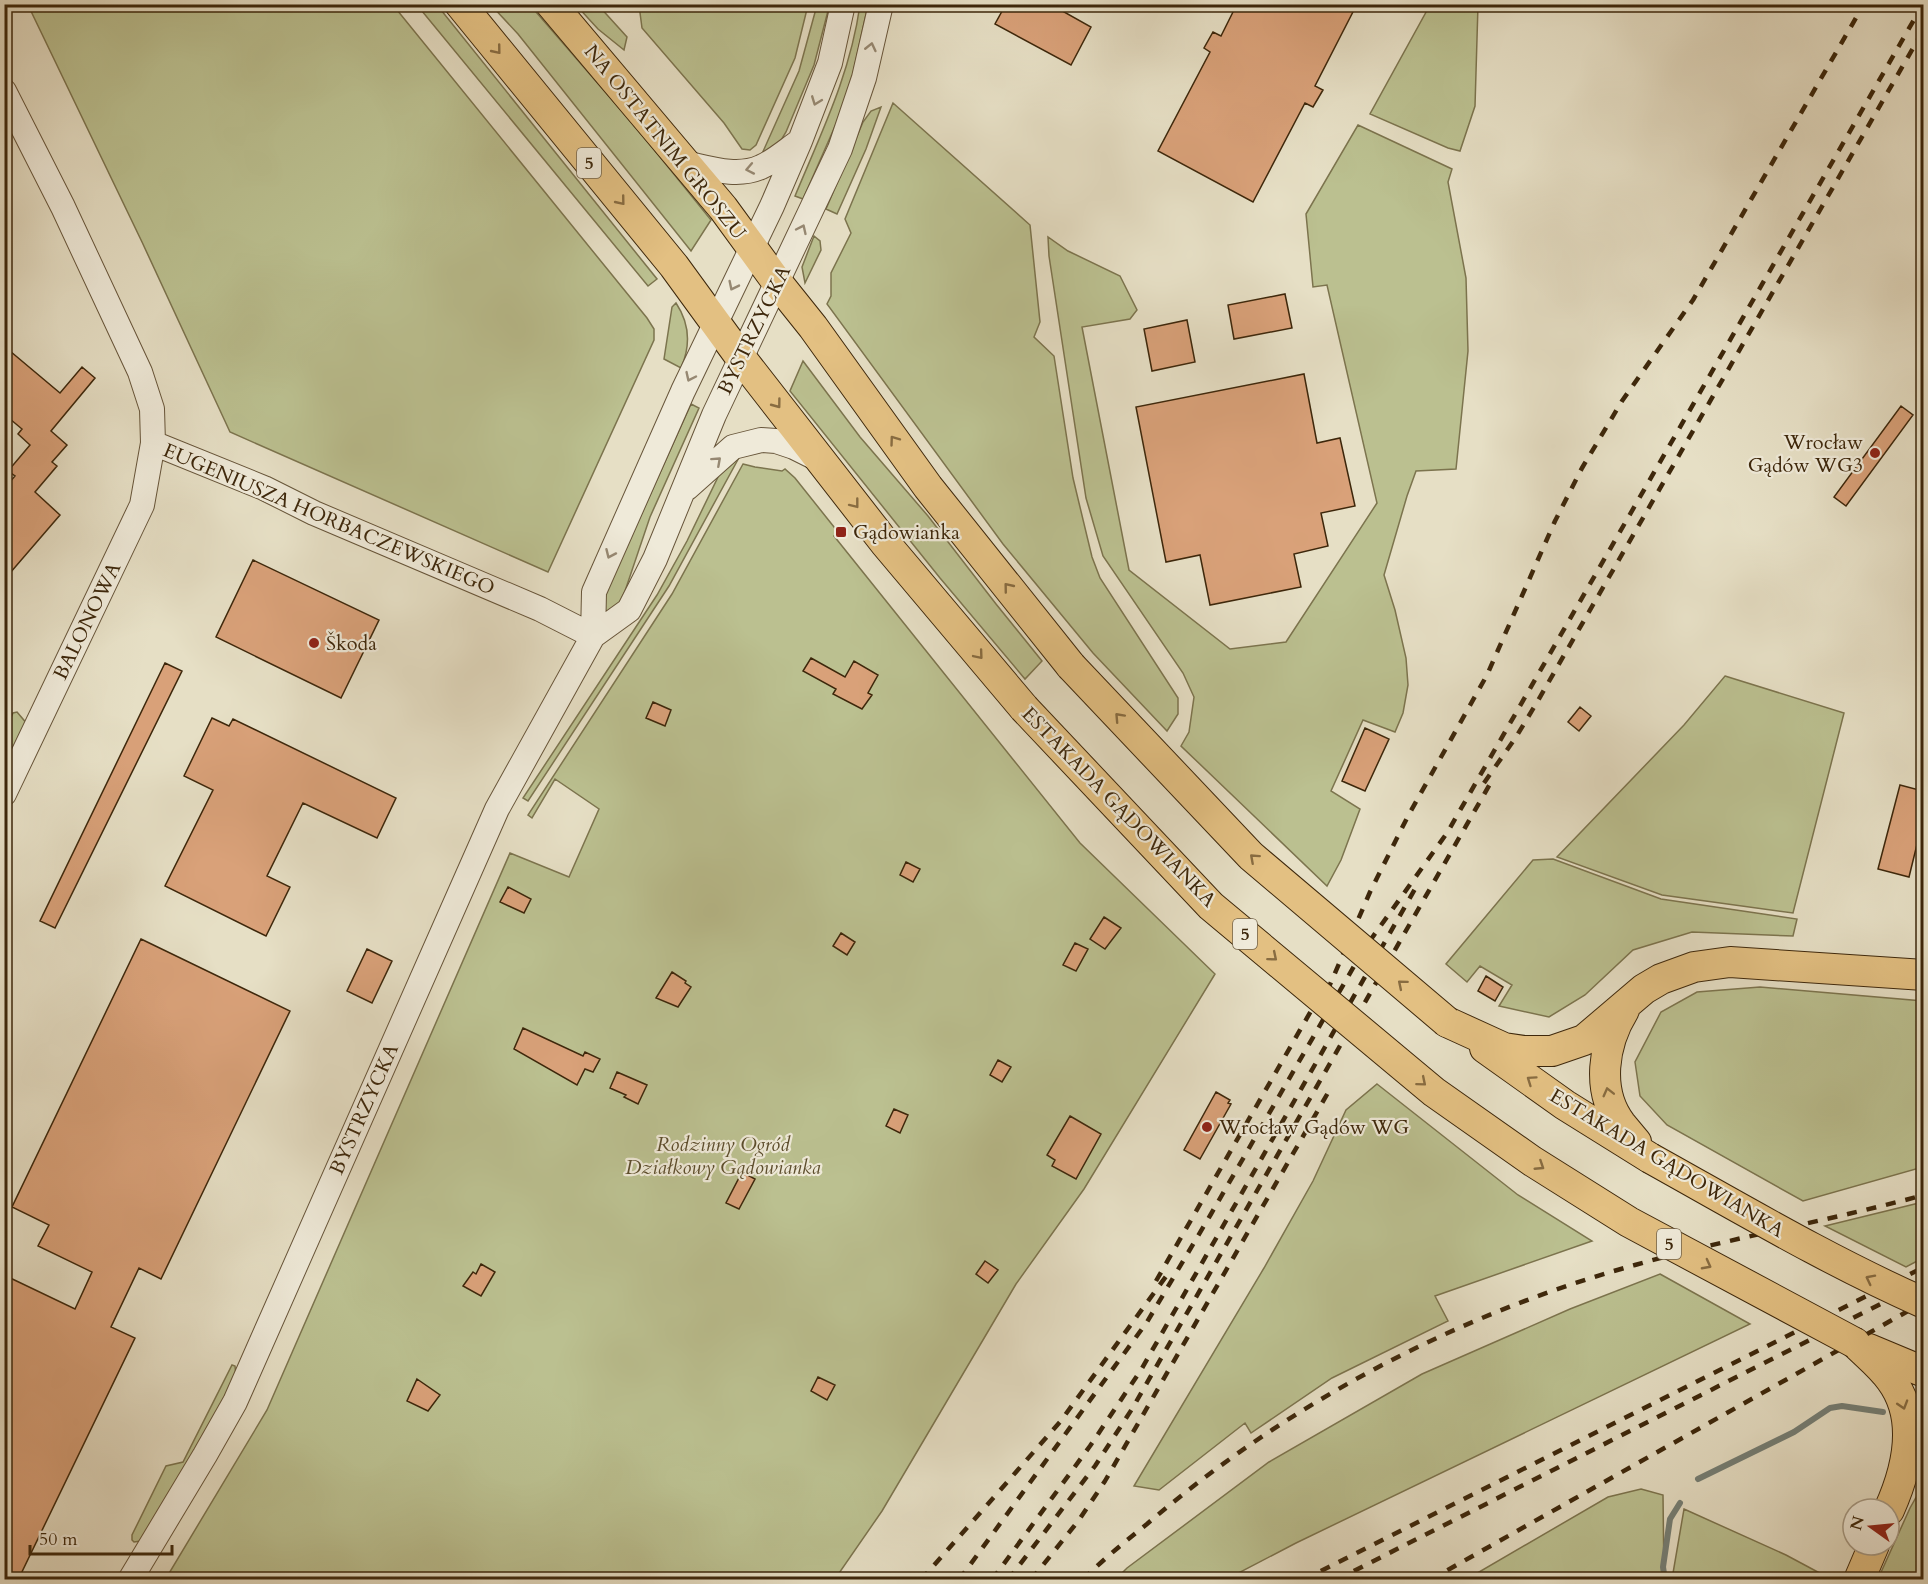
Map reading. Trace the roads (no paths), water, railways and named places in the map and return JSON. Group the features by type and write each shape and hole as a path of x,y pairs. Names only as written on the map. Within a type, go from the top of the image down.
{"main road":[{"name":"5","path":"460,4 674,266 715,324"},
{"name":"NA OSTATNIM GROSZU","path":"551,4 723,208 777,282"},
{"name":"ESTAKADA GĄDOWIANKA","path":"777,282 813,327 928,487 1071,666 1251,856 1447,1022 1565,1105 1650,1158 1826,1256 1923,1303"},
{"name":"ESTAKADA GĄDOWIANKA","path":"715,324 885,543 1024,708 1211,906 1434,1092 1532,1161 1629,1222 1855,1343 1923,1372"},
{"path":"1447,1022 1504,1048 1552,1051 1584,1040 1644,989 1667,976 1713,963 1782,965 1923,975"},
{"path":"1629,1002 1612,1036 1605,1063 1605,1083 1611,1105 1620,1123 1650,1158"},
{"path":"1855,1343 1891,1379 1904,1406 1908,1445 1905,1464 1894,1497"},
{"path":"1896,1497 1923,1457"},
{"path":"1859,1580 1869,1557"}],"street":[{"name":"BYSTRZYCKA","path":"593,636 594,592 800,141 830,63 843,4"},
{"name":"BYSTRZYCKA","path":"130,1580 235,1402 497,809 593,636 629,610 655,559 714,415 840,149 864,78 881,4"},
{"name":"EUGENIUSZA HORBACZEWSKIEGO","path":"4,91 72,227 140,372 152,410 153,443 264,488 314,513 540,609 593,636"},
{"path":"685,163 724,171 750,170 767,164 800,141"},
{"path":"681,494 733,447 761,440 776,441 818,459"},
{"name":"BALONOWA","path":"4,794 116,563 141,505 153,443"}],"waterway":[{"path":"1698,1479 1794,1432 1830,1408 1842,1406 1883,1412"},
{"path":"1665,1580 1663,1567 1670,1519 1680,1503"}],"railway":[{"path":"1319,1010 1370,892 1408,816 1487,675 1555,521 1582,468 1622,401 1693,300 1864,4"},
{"path":"959,1580 1147,1322 1364,949 1447,833 1923,4"},
{"path":"1484,783 1536,704 1924,29"},
{"path":"1008,1580 1095,1466 1132,1409 1494,777"},
{"path":"992,1580 1090,1446 1141,1370 1415,889"},
{"path":"1156,1281 1319,997"},
{"path":"1031,1580 1079,1520 1105,1481 1329,1091"},
{"path":"1083,1580 1114,1551 1201,1480 1257,1440 1316,1402 1439,1337 1503,1309 1569,1285 1635,1265 1924,1195"},
{"path":"1303,1580 1924,1267"},
{"path":"921,1580 1060,1422 1167,1275"},
{"path":"1336,1580 1924,1282"},
{"path":"1430,1580 1924,1302"}],"place":[{"name":"Wrocław Gądów WG3","path":"1875,453"},
{"name":"Gądowianka","path":"841,532"},
{"name":"Škoda","path":"314,643"},
{"name":"Wrocław Gądów WG","path":"1207,1127"}],"park label":[{"name":"Rodzinny Ogród Działkowy Gądowianka","path":"723,1156"}]}
